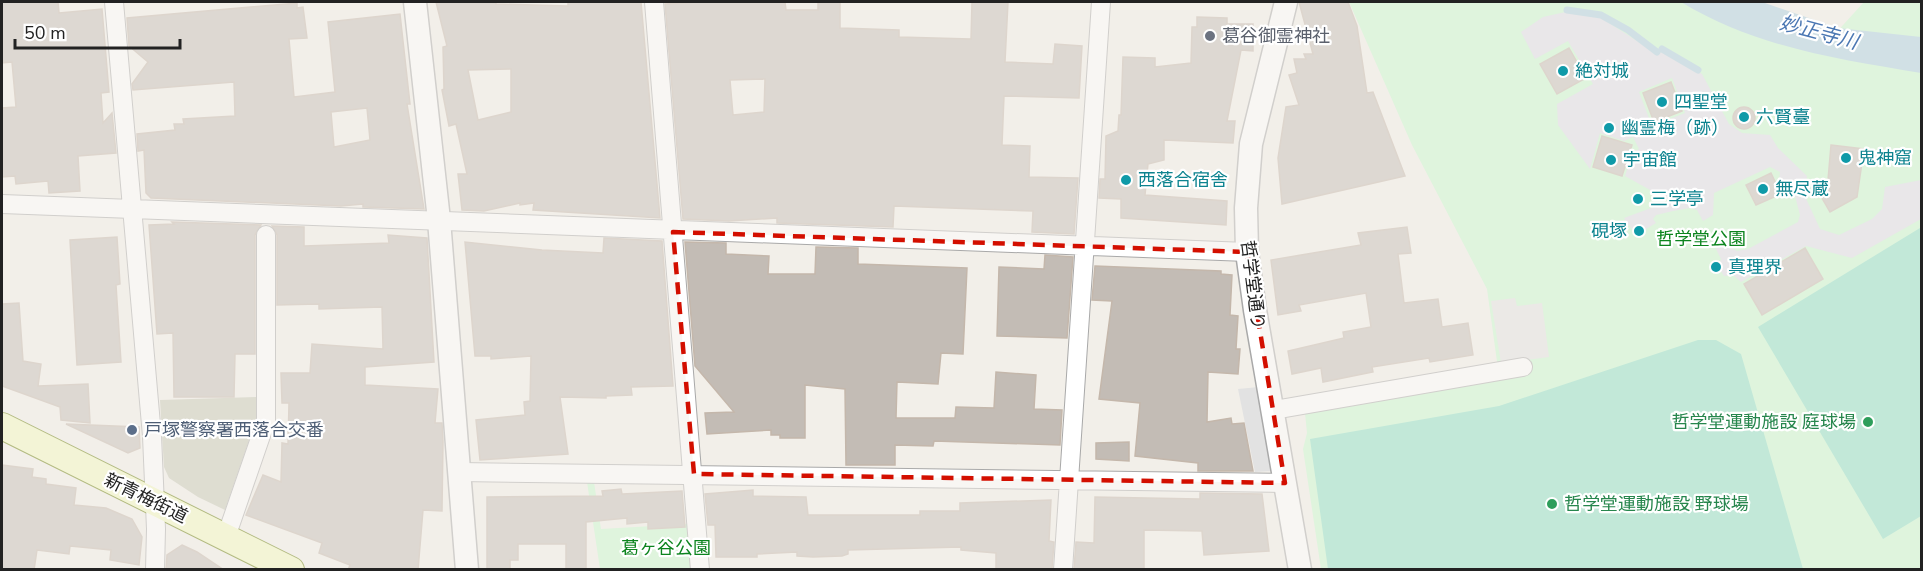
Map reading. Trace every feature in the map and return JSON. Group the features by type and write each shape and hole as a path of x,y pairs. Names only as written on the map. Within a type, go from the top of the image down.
{"main road":[{"name":"新青梅街道","path":"2,426 291,570"}],"street":[{"path":"114,2 155,502 155,570"},
{"path":"415,2 439,220 467,570"},
{"path":"654,2 700,570"},
{"path":"1063,570 1101,2"},
{"name":"哲学堂通り","path":"1286,2 1251,144 1246,208 1247,252 1300,570"},
{"path":"2,204 132,209 266,224 439,220 673,232 1247,252"},
{"path":"226,537 266,421 266,224"},
{"path":"1274,410 1523,368"},
{"path":"459,472 1285,483"}],"highlighted area":[{"path":"673,232 1247,252 1285,483 694,474"}],"shaded area":[{"path":"1570,11 1600,17 1657,54 1663,51 1702,74 1729,124 1742,133 1770,135 1778,148 1807,176 1806,188 1793,193 1791,185 1779,183 1780,172 1770,167 1714,193 1713,215 1703,221 1697,210 1690,208 1673,211 1656,215 1653,219 1656,223 1636,235 1624,218 1670,201 1625,176 1632,153 1639,149 1633,137 1624,141 1600,133 1590,169 1558,125 1557,104 1593,84 1568,41 1535,59 1521,32 1543,17","holes":["1672,78 1685,113 1652,126 1639,92"]},
{"path":"1921,180 1921,219 1852,258 1806,246 1741,282 1733,275 1724,276 1718,267 1721,259 1710,237 1721,231 1730,247 1737,251 1748,249 1798,222 1800,215 1795,196 1803,192 1820,229 1839,235 1872,219 1882,209 1885,187"},
{"path":"1515,298 1517,306 1542,303 1549,357 1501,363 1491,301"},
{"path":"1259,387 1274,471 1255,472 1238,389"},
{"path":"257,397 257,417 225,510 198,497 169,478 164,467 160,400"}],"green space":[{"name":"哲学堂公園","path":"1349,2 1684,2 1823,47 1864,2 1921,2 1921,569 1321,569 1303,449 1307,433 1305,413 1499,376 1487,289 1412,145"},
{"name":"哲学堂運動施設 庭球場","path":"1920,228 1921,516 1883,539 1758,327"},
{"name":"哲学堂運動施設 野球場","path":"1698,340 1716,340 1741,354 1803,569 1328,569 1310,439 1499,406"},
{"name":"葛ヶ谷公園","path":"587,482 594,482 601,529 687,524 691,569 600,569"}],"water":[{"name":"妙正寺川","path":"1681,2 1762,2 1838,28 1921,37 1921,73 1828,56 1767,41 1709,17"}],"building":[{"path":"2,2 58,2 59,13 102,9 109,92 101,93 103,123 112,113 116,153 78,156 80,191 49,193 48,181 16,184 15,176 2,177 2,108 16,107 12,62 2,63"},
{"path":"436,2 496,2 496,4 568,6 568,2 641,2 660,218 533,210 534,203 520,205 520,203 484,211 462,210 458,174 467,174 456,124 449,126 442,90 444,89 443,47 447,46","holes":["511,69 511,112 478,120 468,70"]},
{"path":"785,2 786,10 818,10 818,2 840,2 840,28 899,30 899,37 971,39 972,2 1008,2 1005,62 1053,64 1055,44 1082,46 1079,98 1004,96 1002,145 1030,146 1029,177 1078,178 1074,234 1032,232 1033,211 894,206 893,227 777,223 777,218 729,221 683,219 665,4","holes":["765,79 764,112 733,115 730,80"]},
{"path":"1299,2 1348,2 1357,26 1367,93 1373,92 1405,176 1282,204 1278,158 1286,107 1299,105 1289,75 1297,73 1294,59 1306,59 1304,54 1313,54"},
{"path":"297,3 297,8 303,7 307,38 289,39 294,97 335,92 328,22 400,14 410,104 407,104 424,209 363,207 363,204 341,206 151,198 146,193 144,150 138,151 137,134 175,130 174,124 184,124 183,119 235,116 234,82 133,90 132,84 148,62 129,46 127,18","holes":["367,108 370,140 334,147 331,112"]},
{"path":"1197,17 1227,18 1227,24 1253,24 1253,51 1241,50 1227,121 1235,121 1233,143 1164,140 1164,160 1148,164 1145,195 1227,201 1226,225 1121,218 1121,199 1099,198 1100,179 1105,179 1106,136 1118,131 1119,115 1121,115 1123,57 1155,58 1155,67 1191,63 1192,27 1197,27"},
{"name":"絶対城","path":"1569,48 1586,78 1557,94 1540,64"},
{"name":"四聖堂","path":"1671,82 1682,111 1654,122 1643,93"},
{"name":"六賢臺","path":"1744,107 1754,114 1755,118 1748,128 1744,129 1734,122 1733,118 1740,108"},
{"name":"宇宙館","path":"1602,136 1632,145 1622,176 1593,167"},
{"path":"1831,145 1864,149 1857,197 1830,212 1815,186 1828,180"},
{"name":"無尽蔵","path":"1771,173 1781,194 1756,205 1746,185"},
{"path":"172,222 261,225 255,235 255,354 235,354 234,397 174,397 173,333 157,334 149,225 174,224"},
{"path":"272,226 304,227 304,246 389,243 388,235 427,238 434,362 365,367 365,385 438,389 435,423 442,423 442,511 423,510 418,570 348,570 350,565 319,553 322,543 246,515 263,475 281,482 282,443 288,444 289,403 282,403 281,373 310,373 312,344 383,349 382,307 319,309 319,304 277,305 277,235"},
{"path":"1407,227 1411,253 1398,254 1404,303 1438,299 1442,327 1468,323 1473,355 1430,362 1429,358 1372,367 1373,372 1323,382 1321,368 1292,374 1288,351 1344,338 1343,332 1371,327 1366,293 1299,305 1301,311 1278,315 1271,260 1361,245 1358,233"},
{"path":"117,237 120,284 116,285 121,362 77,365 70,240"},
{"path":"604,238 662,241 673,386 631,387 632,395 606,396 606,398 560,397 568,454 480,460 476,420 525,415 524,402 530,401 531,356 491,359 491,356 475,356 465,242 542,250 603,253"},
{"path":"685,242 726,243 726,254 769,256 768,274 815,274 816,247 858,248 858,264 967,268 963,354 941,353 938,384 897,382 896,418 955,418 956,407 994,408 996,372 1036,375 1034,409 1062,410 1060,445 934,441 933,446 895,445 895,465 846,465 845,389 805,385 805,438 780,438 780,435 771,435 771,430 707,434 705,413 734,412 695,366"},
{"path":"1805,248 1823,279 1762,315 1744,284"},
{"path":"1045,255 1073,257 1067,338 997,336 999,267 1044,269"},
{"path":"1095,266 1221,271 1221,274 1232,275 1230,315 1238,316 1236,349 1240,349 1238,374 1208,372 1207,422 1231,418 1232,424 1244,423 1253,471 1198,471 1198,463 1135,456 1140,403 1099,399 1112,301 1092,300"},
{"path":"19,303 23,361 41,364 38,386 88,384 90,423 61,420 60,407 2,386 2,304"},
{"path":"66,424 139,427 140,448 128,453"},
{"path":"1129,442 1129,461 1096,459 1096,443"},
{"path":"2,465 33,469 32,477 46,479 46,484 76,488 74,505 106,508 132,519 142,537 139,565 110,560 111,550 70,546 69,554 37,550 34,570 2,570"},
{"path":"621,489 622,494 682,491 685,527 648,529 648,522 627,524 627,518 586,522 586,570 566,570 566,544 518,544 518,560 510,560 510,570 487,570 487,497 603,496 602,491"},
{"path":"753,490 753,496 806,497 808,515 920,515 920,511 960,511 960,503 1051,500 1049,541 1054,542 1052,569 996,570 996,553 961,550 961,547 848,550 848,554 842,556 797,556 797,552 757,554 757,557 716,557 715,525 708,525 705,494"},
{"path":"1200,493 1262,494 1269,551 1204,555 1202,531 1144,530 1144,569 1074,569 1076,542 1094,543 1095,497 1200,499"},
{"path":"182,545 224,570 166,570 167,555"}],"waterway":[{"path":"1567,10 1601,15 1628,30 1657,52"},
{"path":"1662,49 1698,70"}],"place":[{"name":"葛谷御霊神社","path":"1210,36"},
{"name":"絶対城","path":"1563,71"},
{"name":"四聖堂","path":"1662,102"},
{"name":"六賢臺","path":"1744,117"},
{"name":"幽霊梅（跡）","path":"1609,128"},
{"name":"鬼神窟","path":"1846,158"},
{"name":"宇宙館","path":"1611,160"},
{"name":"西落合宿舎","path":"1126,180"},
{"name":"無尽蔵","path":"1763,189"},
{"name":"三学亭","path":"1638,199"},
{"name":"硯塚","path":"1639,231"},
{"name":"真理界","path":"1716,267"},
{"name":"哲学堂運動施設 庭球場","path":"1868,422"},
{"name":"戸塚警察署西落合交番","path":"132,430"},
{"name":"哲学堂運動施設 野球場","path":"1552,504"}]}
